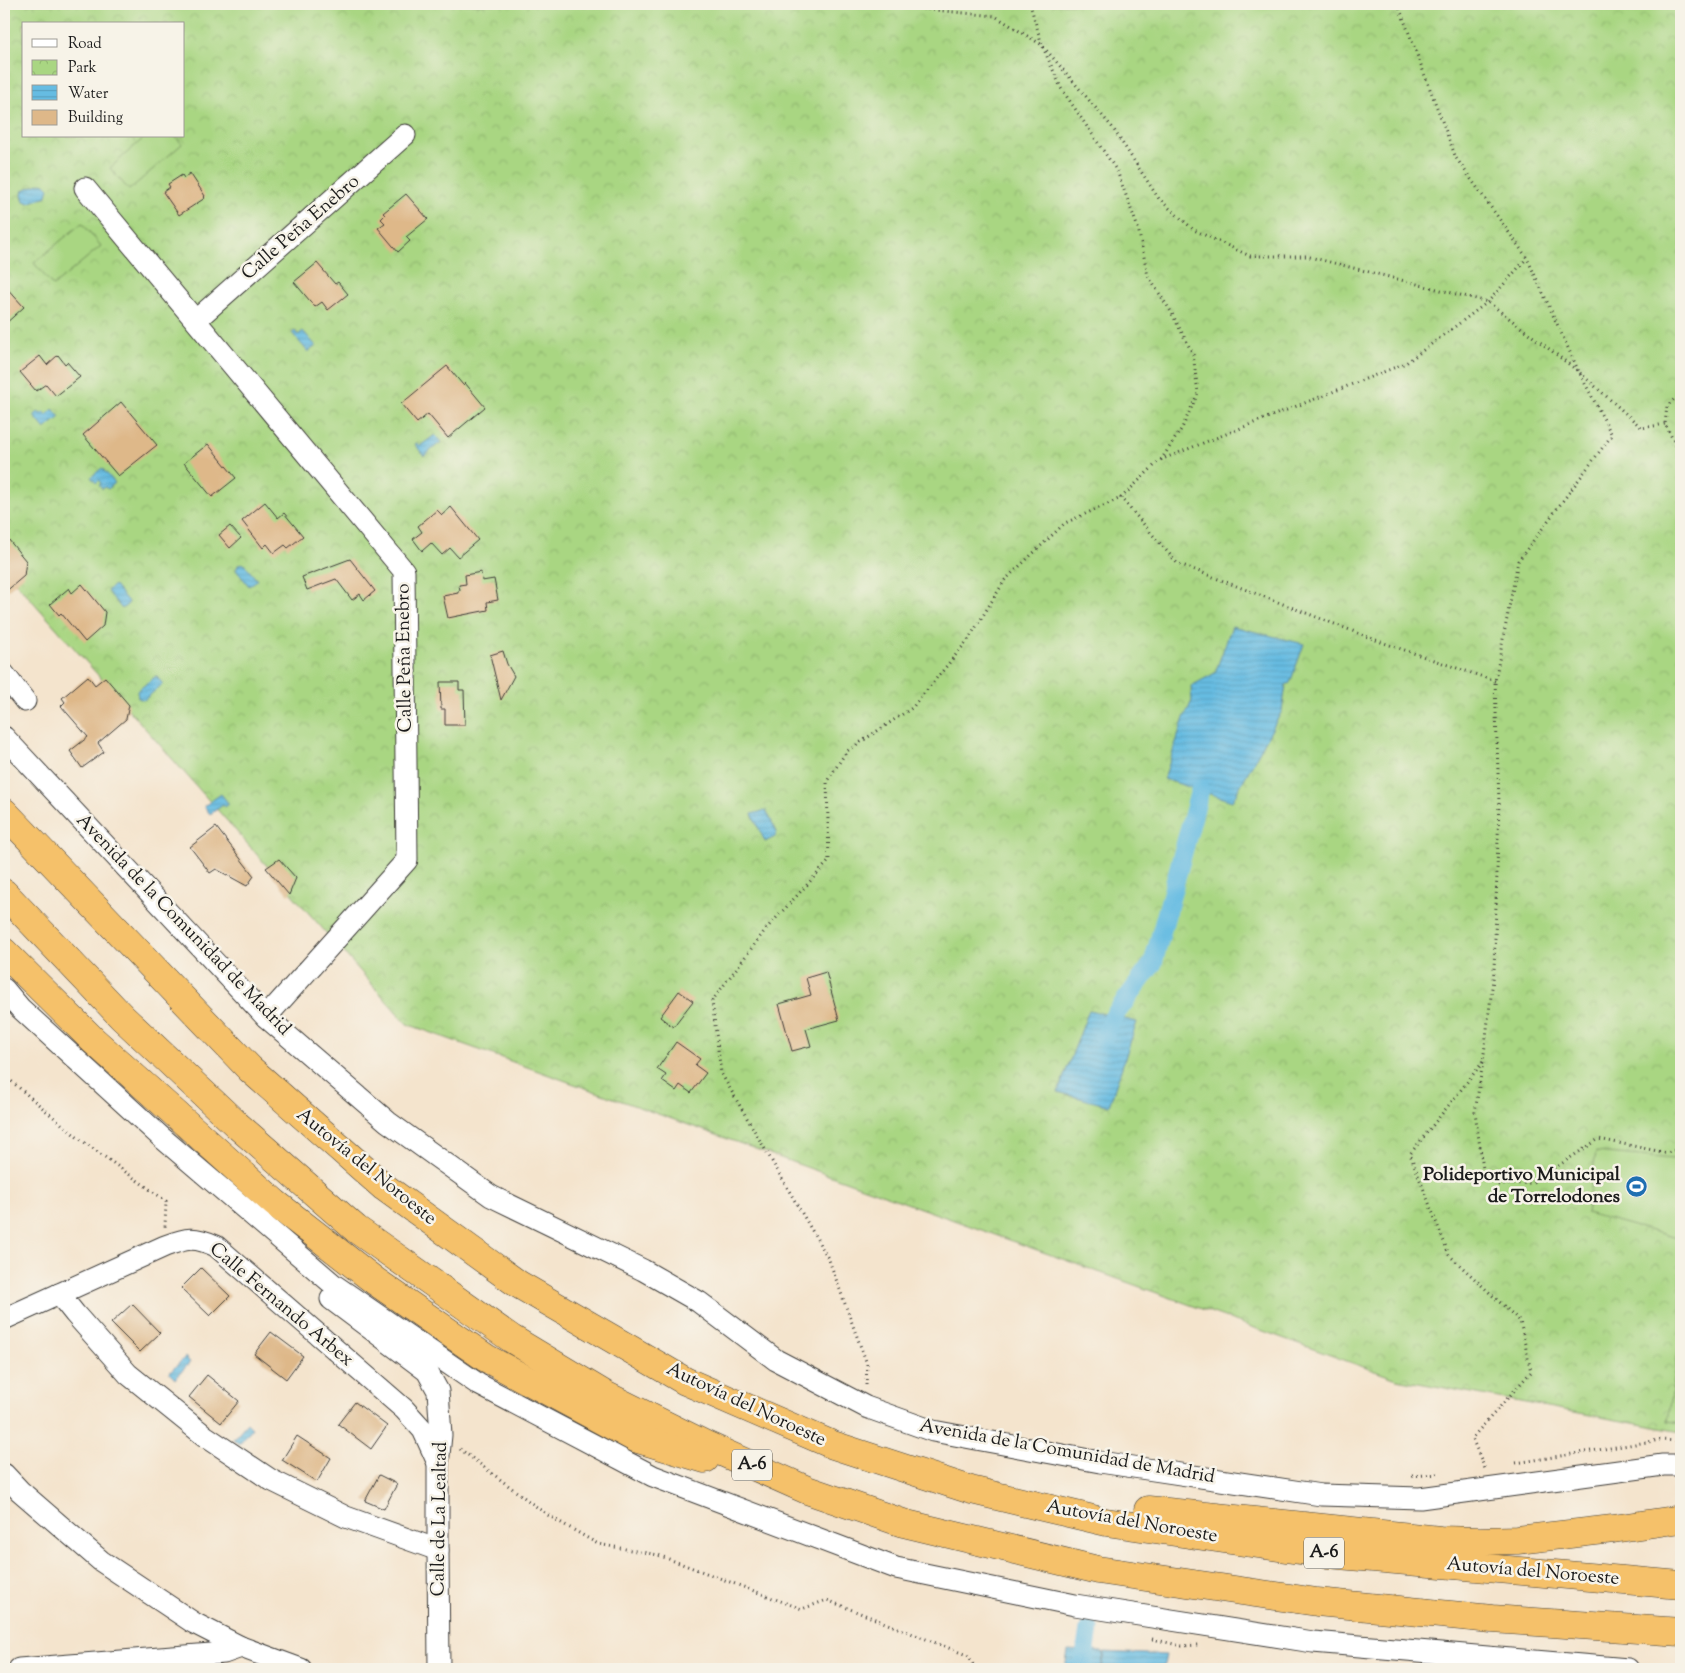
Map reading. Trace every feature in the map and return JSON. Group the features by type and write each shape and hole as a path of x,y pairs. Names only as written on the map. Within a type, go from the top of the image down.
{"highway":[{"name":"Autovía del Noroeste","path":"4,812 250,1069 384,1187 518,1284 685,1381 833,1445 971,1490 1106,1522 1327,1554 1681,1585"},
{"name":"A-6","path":"4,893 122,1017 237,1125 356,1229 512,1339 605,1395 706,1445 807,1490 903,1523 1098,1570 1317,1602 1492,1619 1681,1632"},
{"path":"4,952 93,1040 275,1203 375,1282 486,1358 635,1438 807,1490"},
{"path":"971,1490 1440,1540 1517,1540 1681,1519"}],"street":[{"name":"Calle Peña Enebro","path":"196,320 405,135"},
{"name":"Calle Peña Enebro","path":"85,188 404,571 407,860 266,1017"},
{"path":"4,674 26,701"},
{"name":"Avenida de la Comunidad de Madrid","path":"4,737 266,1017 388,1122 491,1196 643,1270 699,1302 776,1360 866,1408 933,1431 1100,1462 1321,1495 1420,1498 1663,1465 1681,1465"},
{"path":"4,989 20,1008 161,1137 334,1284 478,1384 653,1476 896,1568 1075,1605 1313,1642 1628,1669"},
{"name":"Calle de La Lealtad","path":"161,1137 223,1206 328,1297 428,1371 438,1390 441,1435 438,1465 440,1669"},
{"name":"Calle Fernando Arbex","path":"4,1319 165,1246 184,1239 201,1239 216,1246 404,1409 423,1430 438,1465"},
{"path":"59,1294 128,1374 205,1436 271,1480 346,1518 438,1550"},
{"path":"4,1474 20,1491 101,1560 194,1623 241,1647 301,1669"},
{"path":"18,1669 224,1653 241,1647"}],"path":[{"path":"872,4 995,16 1042,45 1112,127 1159,199 1194,230 1250,256 1306,256 1488,302 1579,372 1642,428 1664,424"},
{"path":"866,1408 866,1364 829,1260 721,1073 712,1001 766,928 828,860 827,781 847,751 912,708 968,640 1005,580 1065,523 1121,498 1160,460 1182,428 1198,393 1194,354 1170,310 1148,276 1138,228 1117,171 1060,88 1042,45 1030,4"},
{"path":"1398,4 1456,158 1527,258 1579,372 1612,435 1518,561 1494,681 1499,802 1494,971 1476,1112 1483,1169 1499,1185 1532,1183 1599,1140 1667,1153 1681,1148"},
{"path":"1160,460 1406,364 1488,302 1527,258"},
{"path":"1681,392 1667,406 1664,424 1681,455"},
{"path":"1121,498 1177,563 1380,642 1494,681"},
{"path":"1483,1062 1410,1154 1448,1255 1520,1321 1531,1372 1472,1438 1493,1488"},
{"path":"4,1075 76,1137 166,1200 165,1246"},
{"path":"441,1435 546,1514 598,1544 658,1556 802,1609 827,1600 969,1656 974,1669"},
{"path":"1514,1464 1660,1440 1681,1441"},
{"path":"1475,1469 1495,1467"},
{"path":"1408,1476 1447,1473"}],"green space":[{"path":"4,4 1681,4 1681,1432 1397,1379 407,1024 4,569"},
{"path":"144,138 177,138 182,144 129,190 110,168"},
{"path":"82,223 101,246 53,286 34,263"},
{"name":"Polideportivo Municipal de Torrelodones","path":"1596,1152 1673,1159 1681,1157 1681,1239 1586,1213"},
{"path":"1681,1330 1681,1424 1668,1422"}],"water":[{"path":"41,183 49,188 47,196 29,203 24,201 23,190"},
{"path":"295,331 298,335 303,331 316,346 308,352 292,333"},
{"path":"53,409 60,417 45,429 34,416 38,412 41,414 44,412 47,415"},
{"path":"435,435 441,442 424,456 415,444 417,443 420,446"},
{"path":"102,468 115,483 108,489 105,487 102,489 99,485 101,484 99,480 96,483 91,477"},
{"path":"241,563 257,580 249,586 236,570"},
{"path":"114,585 129,603 122,609 107,591"},
{"path":"1232,626 1304,644 1290,683 1286,685 1282,711 1232,801 1164,779 1184,718 1192,701 1191,686 1215,673"},
{"path":"156,676 163,684 144,700 138,698 137,691"},
{"path":"221,794 229,804 225,807 223,805 210,814 204,806"},
{"path":"766,810 777,832 775,837 765,842 752,814"},
{"path":"1089,1010 1137,1022 1109,1106 1058,1092"},
{"path":"185,1357 190,1362 175,1379 169,1373"},
{"path":"247,1423 252,1428 239,1444 233,1439"},
{"path":"1068,1650 1104,1652 1101,1669 1065,1669"},
{"path":"1105,1652 1166,1655 1163,1669 1102,1669"}],"building":[{"path":"190,173 205,198 179,215 163,192 170,187 168,184 182,175 184,178"},
{"path":"406,194 428,219 406,237 410,241 398,252 378,228 385,223 381,219 385,215 383,213"},
{"path":"317,263 335,284 338,282 348,294 328,310 322,302 315,307 294,282"},
{"path":"4,285 24,307 4,325"},
{"path":"58,355 80,377 56,396 46,384 36,391 20,372 40,356 47,365"},
{"path":"447,366 463,385 465,383 485,407 448,438 428,414 417,423 401,404"},
{"path":"121,402 157,445 118,476 83,435"},
{"path":"208,444 236,478 212,497 184,463"},
{"path":"265,502 278,518 284,513 303,536 288,548 285,545 274,553 267,544 263,548 242,521"},
{"path":"451,507 478,540 458,557 450,548 442,555 431,543 422,551 413,539 422,532 418,526 437,510 442,515"},
{"path":"230,526 241,538 230,548 219,535"},
{"path":"4,534 26,561 24,576 4,593"},
{"path":"350,559 375,591 364,600 360,594 352,600 336,579 307,590 302,577"},
{"path":"481,572 482,581 494,579 498,600 487,602 488,610 448,618 443,596 458,593 460,590 459,585 466,584 465,575"},
{"path":"82,584 105,612 103,626 85,642 61,613 59,615 50,604 69,588 72,593"},
{"path":"503,651 507,664 514,676 501,700 490,655"},
{"path":"88,676 95,685 105,677 129,705 126,719 98,743 104,752 82,768 70,751 88,737 61,706 65,702 62,698"},
{"path":"440,682 459,682 459,690 464,690 465,725 445,725 445,709 441,709"},
{"path":"216,827 254,876 247,886 216,869 210,873 190,847"},
{"path":"279,859 296,878 289,895 266,868"},
{"path":"826,972 839,1020 806,1029 811,1046 792,1051 779,1004 811,995 806,978"},
{"path":"679,991 693,1001 673,1027 660,1017"},
{"path":"676,1042 700,1059 695,1065 706,1073 691,1093 680,1085 676,1091 662,1081 666,1075 657,1069"},
{"path":"201,1268 230,1296 210,1316 181,1288"},
{"path":"132,1304 160,1333 140,1352 111,1323"},
{"path":"271,1332 303,1356 286,1379 254,1354"},
{"path":"207,1375 239,1401 221,1423 189,1397"},
{"path":"355,1402 387,1426 371,1449 338,1424"},
{"path":"297,1436 331,1458 317,1482 282,1460"},
{"path":"379,1475 397,1484 384,1509 365,1501"}],"waterway":[{"path":"1103,1038 1114,1016 1153,963 1200,790"},
{"path":"1083,1669 1089,1629"}],"place":[{"name":"Polideportivo Municipal de Torrelodones","path":"1636,1186"}]}
